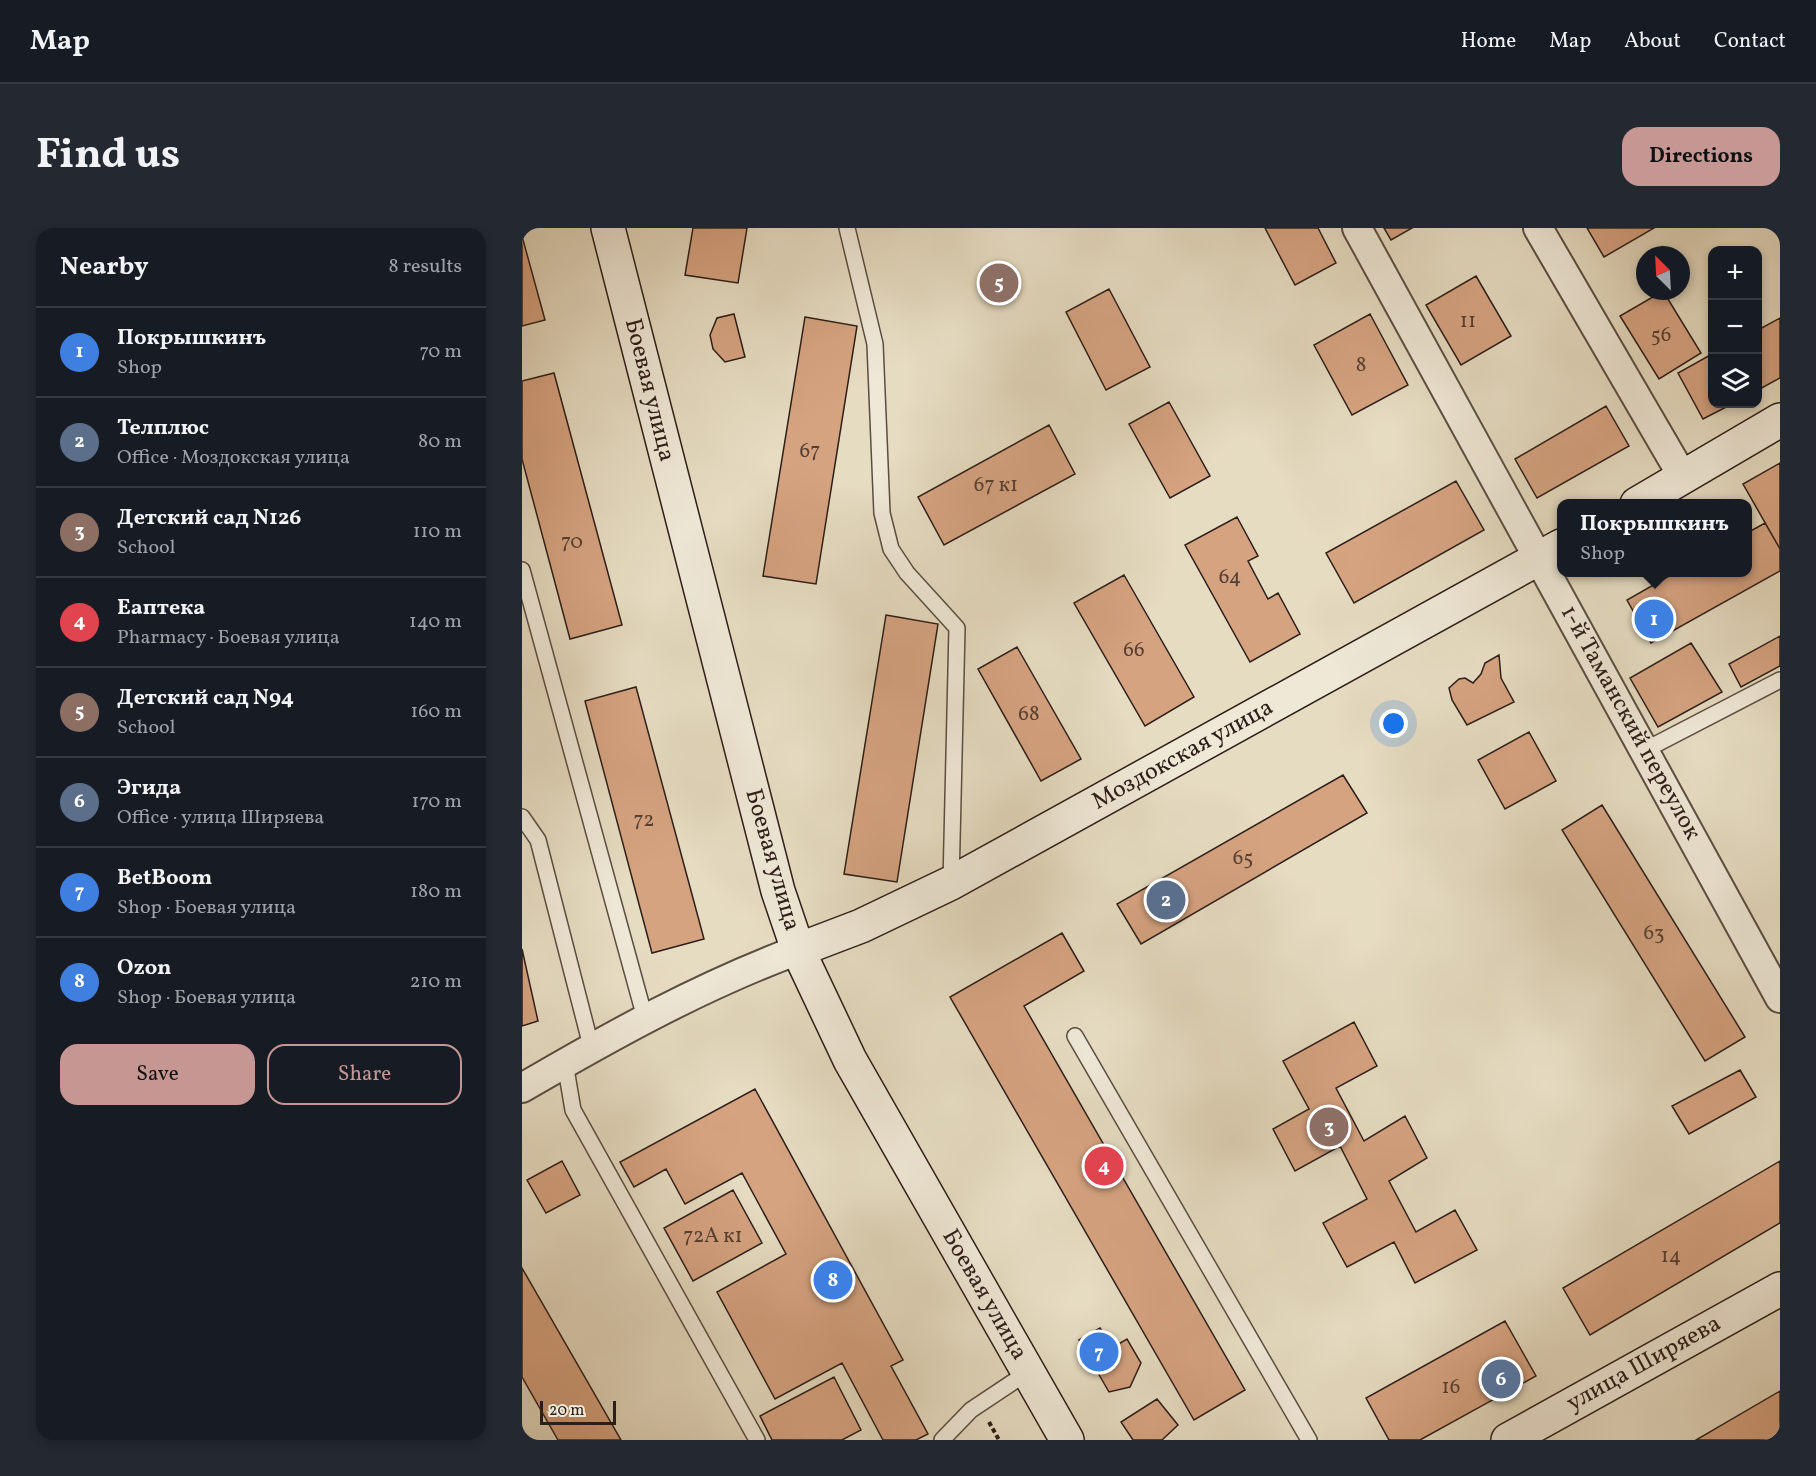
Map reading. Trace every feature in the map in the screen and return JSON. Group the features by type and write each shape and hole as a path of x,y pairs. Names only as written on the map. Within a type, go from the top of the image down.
{"main road":[{"name":"Боевая улица","path":"608,228 778,891 798,950 850,1060 1067,1440"},
{"path":"1646,499 1780,420"},
{"name":"Моздокская улица","path":"798,950 861,926 951,883 1551,552"},
{"name":"улица Ширяева","path":"1508,1440 1780,1289"}],"street":[{"name":"1-й Таманский переулок","path":"1357,228 1551,552"},
{"path":"1538,228 1683,477"},
{"name":"1-й Таманский переулок","path":"1563,577 1645,750 1780,998"},
{"path":"522,1088 591,1046 645,1018 761,964 798,950"}],"lane":[{"path":"847,228 875,344 882,513 891,549 907,573 957,628 951,883"},
{"path":"522,570 645,1018"},
{"path":"1645,750 1780,680"},
{"path":"522,817 538,840 591,1046"},
{"path":"1075,1036 1309,1440"},
{"path":"565,1063 573,1110 757,1440"},
{"path":"942,1440 971,1410 1028,1372"}],"building":[{"path":"693,228 747,228 738,283 685,275"},
{"path":"1265,228 1318,228 1336,263 1295,285"},
{"path":"1384,228 1412,228 1391,240"},
{"path":"1587,228 1654,228 1604,257"},
{"path":"522,236 545,320 522,326"},
{"path":"1476,276 1511,336 1461,365 1426,305"},
{"path":"1109,289 1150,367 1106,390 1066,312"},
{"path":"1648,300 1669,300 1701,353 1659,379 1620,316"},
{"path":"734,314 745,357 725,362 713,349 710,335 717,318"},
{"path":"1370,314 1408,385 1352,415 1314,345"},
{"path":"805,317 857,326 816,584 763,576"},
{"path":"1780,318 1780,378 1762,388 1762,354 1762,328"},
{"path":"1708,356 1708,408 1724,408 1703,419 1678,373"},
{"path":"554,373 622,625 570,639 522,459 522,381"},
{"path":"1169,402 1210,476 1170,498 1129,424"},
{"path":"1606,406 1629,446 1537,498 1515,459"},
{"path":"1049,425 1075,474 944,545 918,497"},
{"path":"1780,463 1780,549 1752,499 1743,484"},
{"path":"1456,481 1484,530 1354,603 1326,553"},
{"path":"1237,517 1258,556 1248,561 1268,599 1278,593 1300,634 1250,662 1185,545"},
{"path":"1765,523 1780,549 1780,571 1651,643 1627,600 1667,577 1752,577 1752,530"},
{"path":"1124,575 1194,697 1145,726 1074,603"},
{"path":"886,615 938,624 897,882 844,874"},
{"path":"1780,636 1780,666 1741,687 1729,664"},
{"path":"1691,643 1722,692 1658,727 1630,678"},
{"path":"1017,647 1081,759 1041,781 978,669"},
{"path":"1499,655 1501,678 1514,702 1467,725 1452,700 1449,688 1459,679 1465,678 1473,683 1481,674 1485,663"},
{"path":"636,687 704,939 652,953 585,701"},
{"path":"1529,732 1556,781 1505,809 1478,760"},
{"path":"1343,775 1367,813 1141,944 1117,904"},
{"path":"1602,805 1745,1037 1705,1061 1562,830"},
{"path":"1062,933 1084,971 1024,1006 1245,1390 1194,1420 950,997"},
{"path":"522,949 538,1021 522,1026"},
{"path":"1354,1022 1377,1066 1336,1088 1364,1141 1405,1116 1427,1158 1389,1181 1416,1232 1455,1210 1477,1250 1415,1283 1394,1242 1347,1267 1323,1223 1367,1199 1340,1146 1295,1171 1273,1129 1309,1109 1283,1061"},
{"path":"1740,1070 1756,1097 1689,1134 1672,1106"},
{"path":"755,1089 903,1360 891,1366 928,1434 916,1440 883,1440 842,1363 775,1399 717,1292 786,1254 742,1173 685,1204 666,1169 634,1187 620,1162"},
{"path":"562,1161 580,1195 546,1213 527,1180"},
{"path":"1780,1161 1780,1223 1590,1335 1563,1288"},
{"path":"733,1190 762,1243 693,1281 664,1228"},
{"path":"522,1268 621,1440 558,1440 522,1377"},
{"path":"1505,1321 1536,1376 1420,1440 1389,1440 1366,1398"},
{"path":"1100,1328 1112,1348 1127,1339 1141,1363 1130,1387 1109,1392 1079,1340"},
{"path":"834,1377 861,1430 842,1440 772,1440 760,1416"},
{"path":"1780,1391 1780,1440 1696,1440"},
{"path":"1157,1399 1178,1425 1162,1440 1133,1440 1121,1422"}],"place":[{"name":"Детский сад N94","path":"999,283"},
{"name":"Покрышкинъ","path":"1654,619"},
{"name":"Телплюс","path":"1166,900"},
{"name":"Детский сад N126","path":"1329,1127"},
{"name":"Еаптека","path":"1104,1166"},
{"name":"Ozon","path":"833,1280"},
{"name":"BetBoom","path":"1099,1352"},
{"name":"Эгида","path":"1501,1379"}]}
